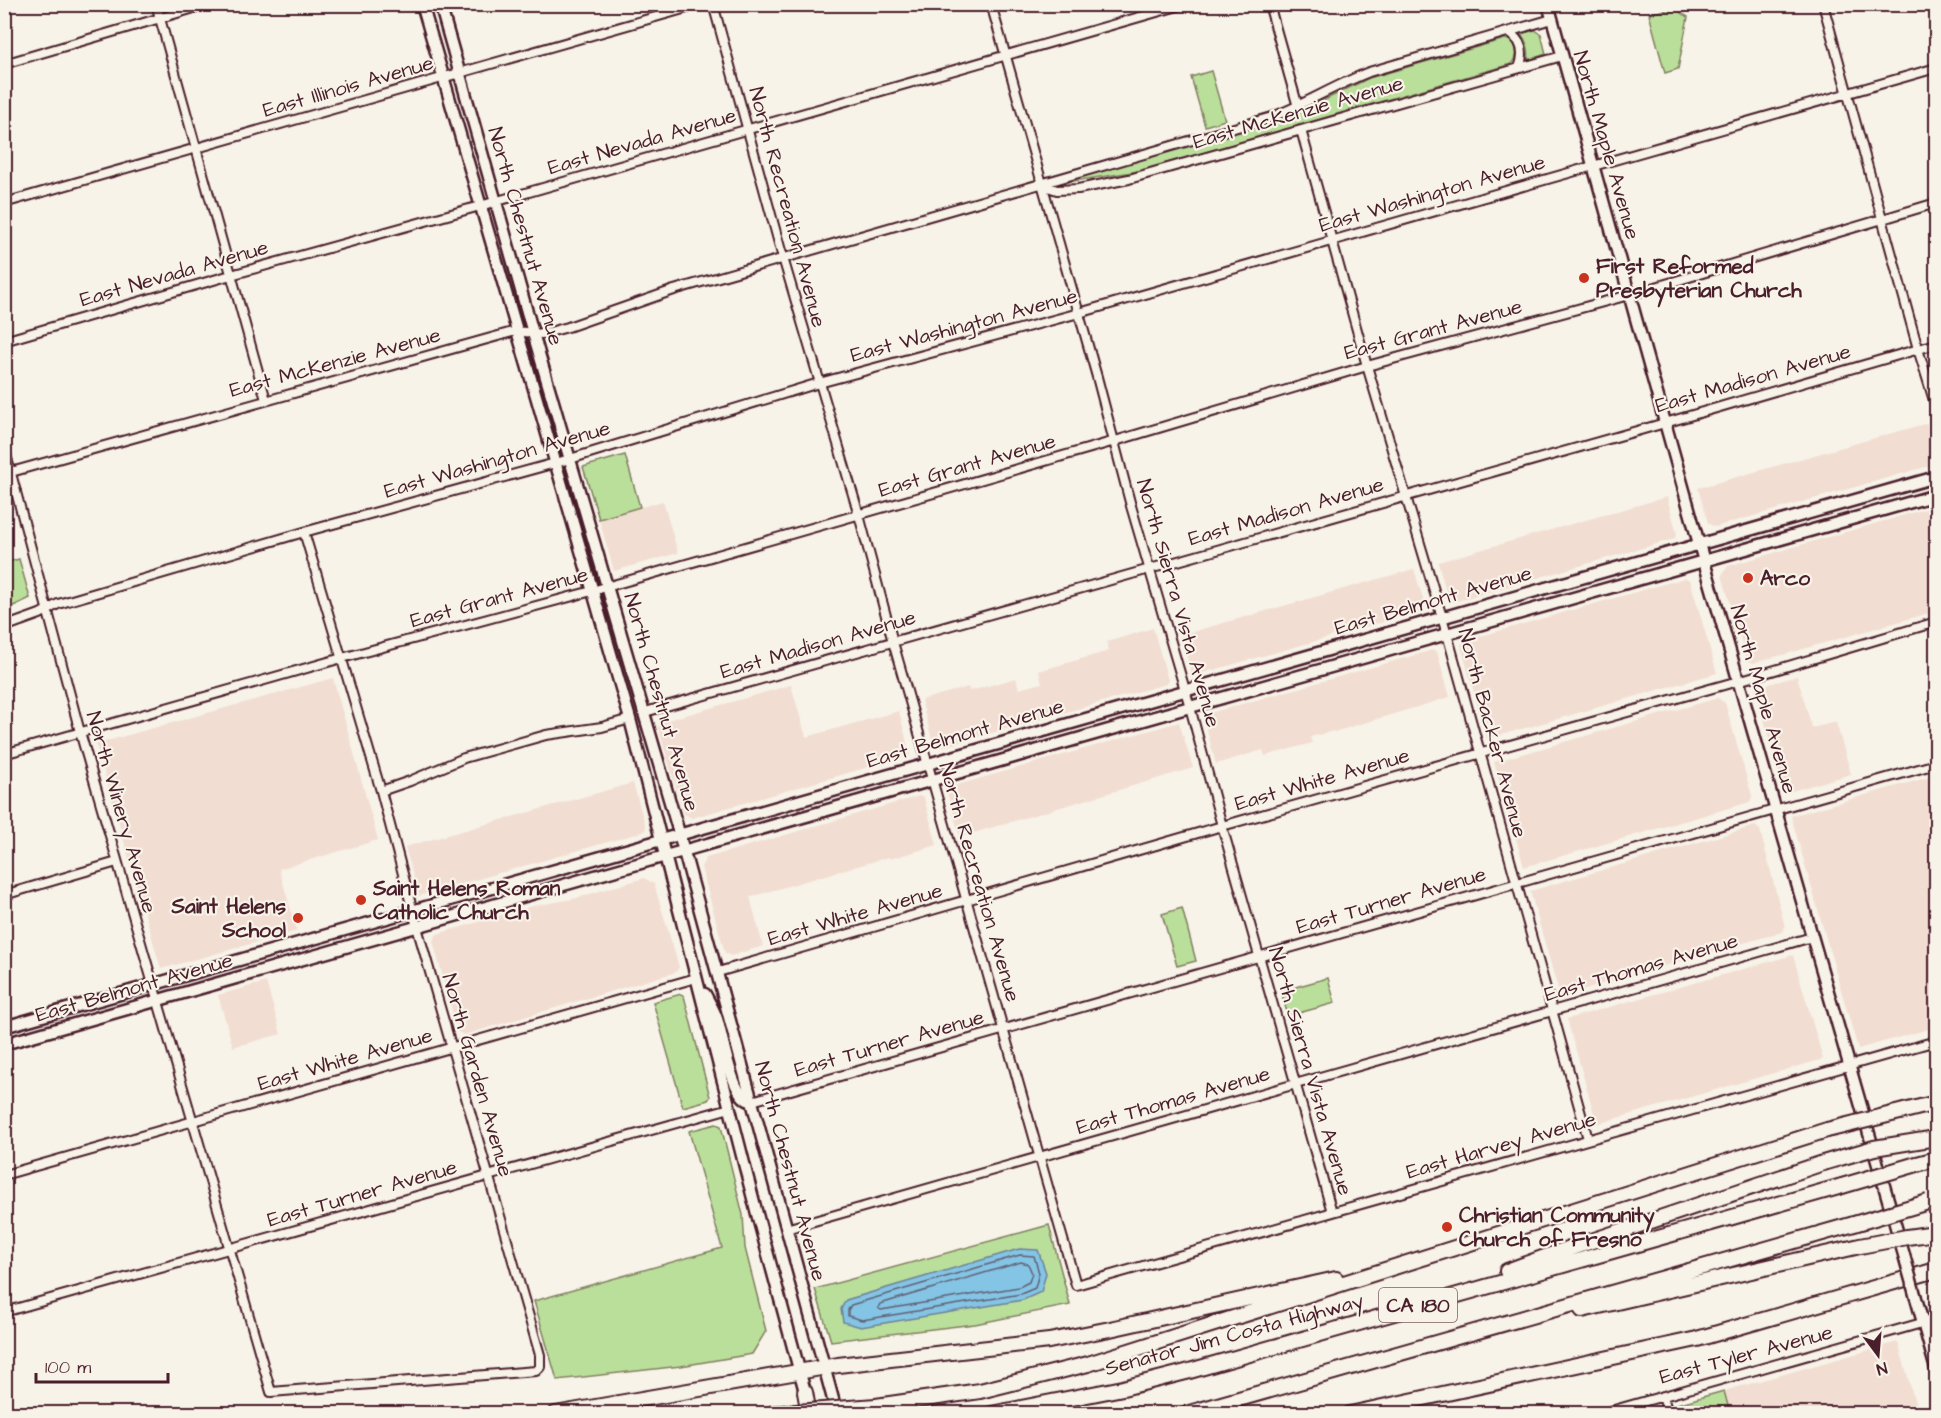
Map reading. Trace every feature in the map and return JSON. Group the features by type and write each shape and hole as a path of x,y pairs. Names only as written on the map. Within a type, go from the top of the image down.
{"highway":[{"path":"769,1413 876,1406 980,1391 1088,1364 1827,1130 1936,1104"},
{"path":"1417,1305 1556,1253 1823,1163 1874,1148 1936,1138"},
{"name":"Senator Jim Costa Highway","path":"991,1413 1123,1388 1186,1372 1936,1159"},
{"name":"CA 180","path":"1186,1413 1932,1200"},
{"path":"1428,1345 1860,1246 1936,1233"},
{"path":"555,1413 824,1367 1049,1341 1403,1263"},
{"path":"1350,1413 1697,1339 1936,1272"},
{"path":"1391,1413 1460,1398 1549,1372"},
{"path":"805,1392 810,1413"}],"main road":[{"name":"North Chestnut Avenue","path":"423,4 630,719 805,1392"},
{"name":"North Maple Avenue","path":"1548,4 1699,544 1936,1369"},
{"name":"North Chestnut Avenue","path":"439,6 680,835 837,1413"},
{"name":"East Belmont Avenue","path":"4,1027 1936,477"},
{"name":"East Belmont Avenue","path":"4,1044 1936,495"},
{"path":"696,978 717,1017 736,1088 742,1098 747,1102 752,1101"}],"street":[{"path":"156,4 266,400"},
{"path":"4,64 208,4"},
{"name":"East Illinois Avenue","path":"4,203 701,4"},
{"name":"North Recreation Avenue","path":"713,4 783,258 859,514 893,642 1076,1285"},
{"name":"North Sierra Vista Avenue","path":"991,4 1332,1212"},
{"name":"East Nevada Avenue","path":"4,341 1185,4"},
{"path":"1269,4 1298,107"},
{"path":"1823,4 1936,407"},
{"name":"East McKenzie Avenue","path":"8,473 516,331 542,334 568,327 674,290 1272,117 1298,107 1369,72 1552,19"},
{"path":"1508,32 1519,42 1523,53 1519,68"},
{"name":"East McKenzie Avenue","path":"1042,184 1057,190 1078,189 1129,179 1562,56"},
{"name":"East Washington Avenue","path":"4,627 58,604 304,532 570,459 819,383 1079,313 1936,68"},
{"name":"North Backer Avenue","path":"1301,130 1367,366 1447,634 1588,1139"},
{"name":"East Grant Avenue","path":"4,754 342,658 592,591 1367,366 1629,295 1936,203"},
{"name":"East Madison Avenue","path":"645,712 1936,344"},
{"name":"North Winery Avenue","path":"4,447 8,473 16,491 117,862 271,1392"},
{"path":"4,495 16,491"},
{"name":"North Garden Avenue","path":"271,1392 529,1373 540,1367 540,1355 412,911 381,791 304,532"},
{"name":"East White Avenue","path":"718,972 1222,826 1738,681 1936,622"},
{"path":"381,791 464,758 546,735 602,727 630,719"},
{"name":"East Turner Avenue","path":"752,1101 1936,764"},
{"path":"4,895 117,862"},
{"name":"East Thomas Avenue","path":"786,1229 1812,938"},
{"name":"East White Avenue","path":"4,1175 696,978"},
{"name":"East Harvey Avenue","path":"1076,1285 1936,1041"},
{"name":"East Turner Avenue","path":"4,1312 730,1108"},
{"name":"East Tyler Avenue","path":"1600,1413 1936,1319"},
{"path":"1663,1396 1668,1413"}],"shaded area":[{"path":"1928,423 1936,454 1936,464 1715,527 1708,523 1698,488"},
{"path":"1667,497 1677,534 1674,539 1453,602 1448,599 1438,562"},
{"path":"663,501 678,553 614,571 599,519"},
{"path":"1936,506 1936,611 1754,663 1747,661 1722,575 1728,566"},
{"path":"1414,569 1425,606 1422,611 1192,676 1181,635"},
{"path":"1685,578 1690,580 1717,673 1487,739 1461,646 1463,641"},
{"path":"1153,628 1168,680 1166,684 939,748 934,746 921,700 968,687 970,691 1016,678 1019,689 1042,683 1039,671 1109,651 1107,642"},
{"path":"1433,650 1437,652 1450,697 1310,737 1312,743 1265,756 1263,750 1216,764 1203,715"},
{"path":"1797,676 1812,728 1836,722 1851,774 1785,793 1755,688"},
{"path":"333,678 378,840 279,869 297,931 161,969 96,744"},
{"path":"791,685 806,737 899,711 910,755 692,818 684,814 658,727 661,722"},
{"path":"1718,698 1725,703 1752,796 1750,802 1524,867 1494,762"},
{"path":"1179,722 1193,768 960,837 947,792 950,787"},
{"path":"1936,775 1936,1027 1858,1049 1791,816"},
{"path":"633,783 646,828 643,832 419,896 405,847"},
{"path":"919,796 924,798 937,845 750,897 763,946 731,956 725,953 701,867 706,858"},
{"path":"1755,826 1760,830 1785,927 1782,932 1560,996 1530,891"},
{"path":"644,878 654,884 679,967 676,972 464,1035 458,1032 433,941 437,934 533,906 573,899"},
{"path":"1793,955 1823,1059 1597,1124 1567,1019"},
{"path":"266,982 281,1034 233,1047 218,995"},
{"path":"1898,1342 1918,1413 1730,1413 1724,1391"}],"green space":[{"path":"1677,7 1688,17 1678,69 1665,73 1649,14"},
{"path":"1535,30 1541,34 1546,54 1528,60 1528,46 1521,34"},
{"path":"1505,39 1513,41 1516,48 1516,56 1511,64 1139,171 1055,184 1290,117 1369,78"},
{"path":"1211,71 1225,120 1205,126 1191,77"},
{"path":"625,455 640,507 599,519 583,467"},
{"path":"19,559 30,598 5,610 5,563"},
{"path":"1182,908 1196,961 1177,966 1162,914"},
{"path":"1328,978 1335,1003 1288,1016 1281,991"},
{"path":"681,994 684,996 710,1097 708,1100 683,1107 653,1002"},
{"path":"716,1124 721,1126 743,1215 745,1248 766,1331 752,1354 681,1366 557,1380 534,1301 722,1248 689,1131"},
{"path":"1049,1225 1070,1305 975,1324 831,1341 815,1289"},
{"path":"1724,1391 1730,1413 1680,1413 1677,1404"}],"water":[{"path":"1019,1249 1038,1250 1046,1273 1041,1292 1023,1300 861,1327 843,1322 841,1309 846,1300"}],"place":[{"name":"First Reformed Presbyterian Church","path":"1584,278"},
{"name":"Arco","path":"1748,578"},
{"name":"Saint Helens Roman Catholic Church","path":"361,900"},
{"name":"Saint Helens School","path":"298,918"},
{"name":"Christian Community Church of Fresno","path":"1447,1227"}]}
